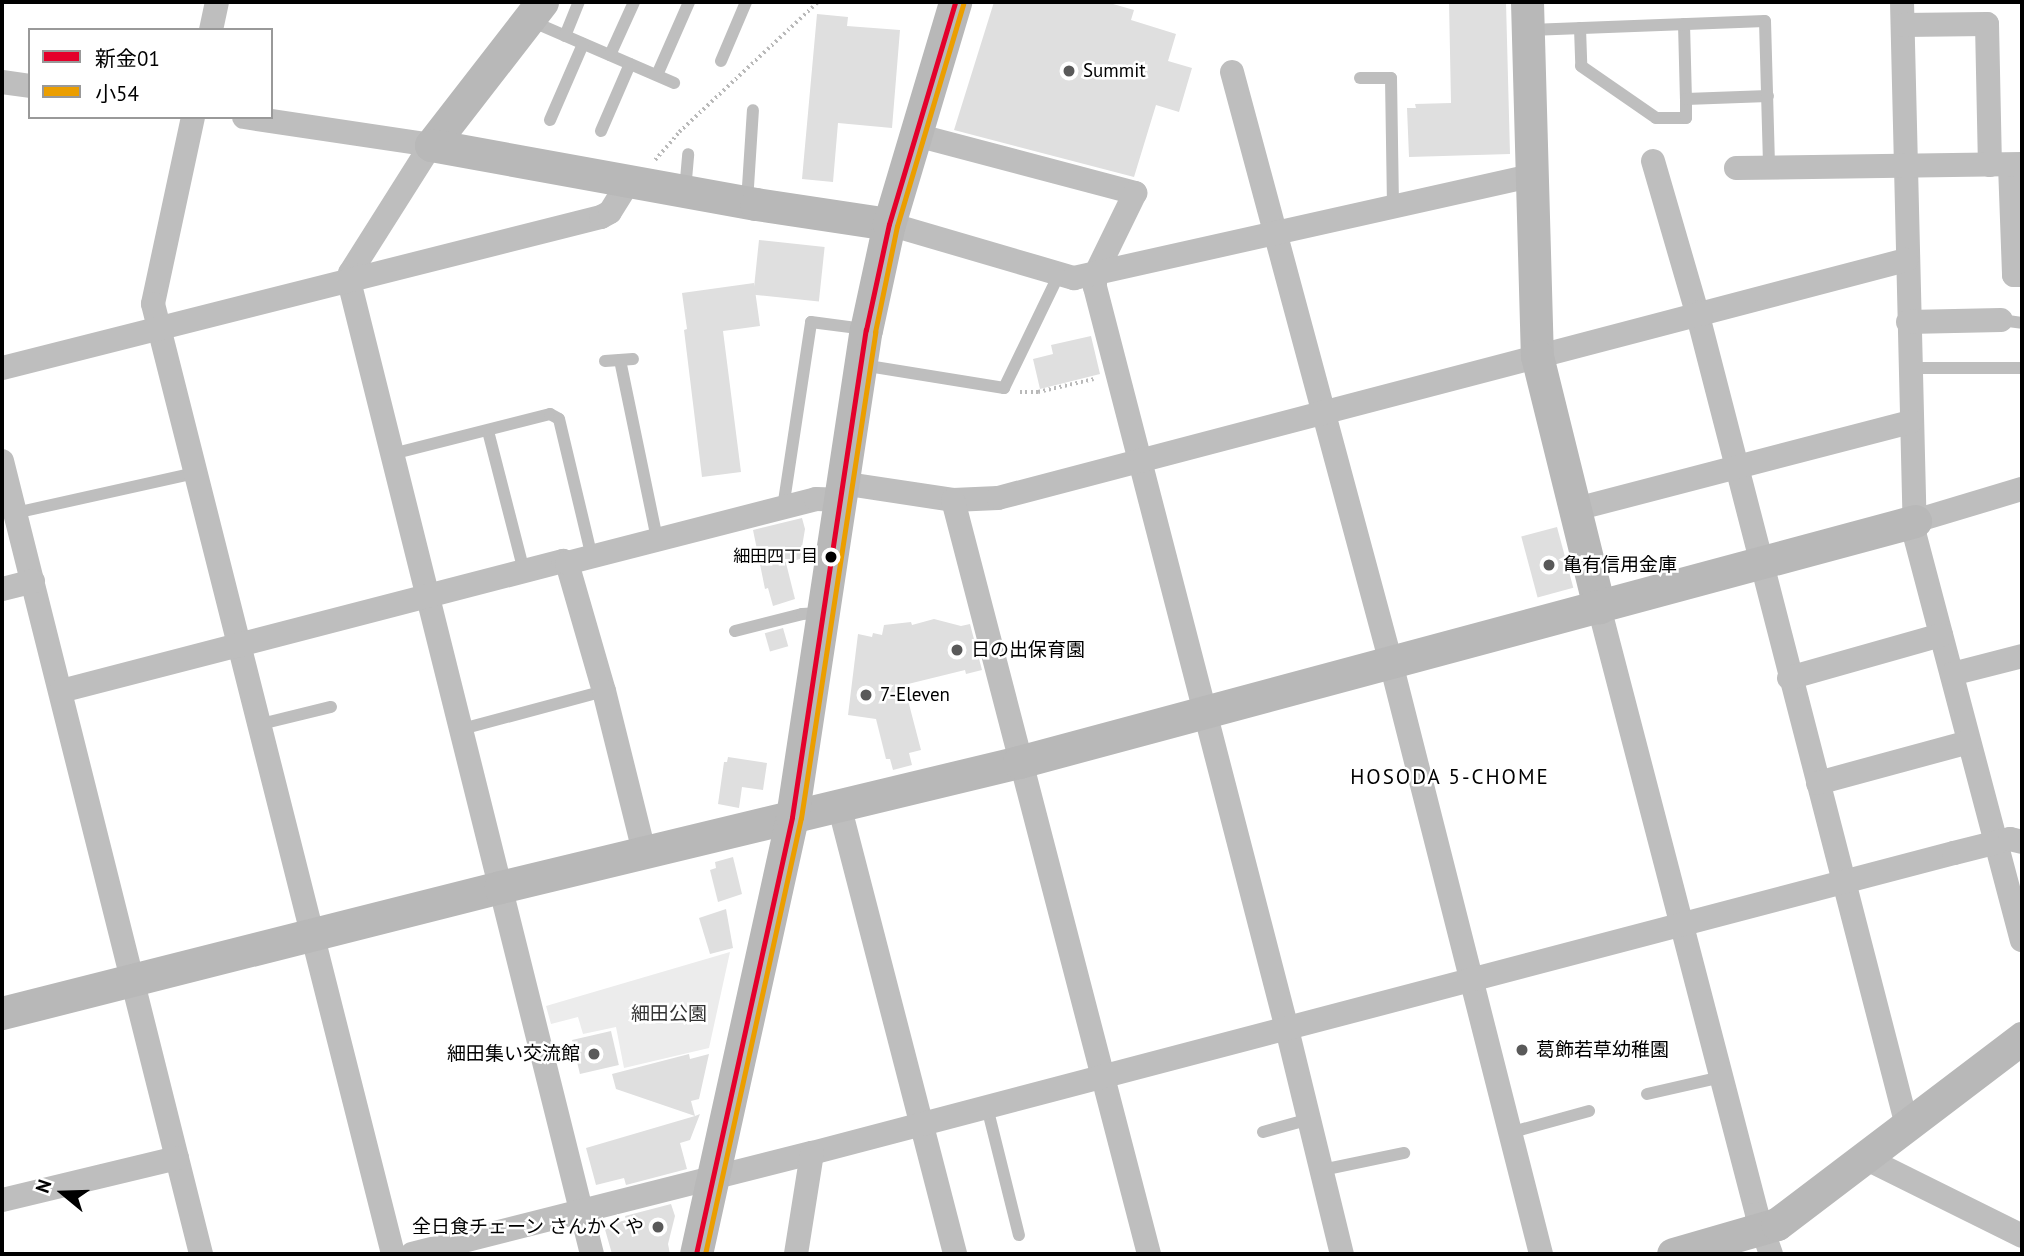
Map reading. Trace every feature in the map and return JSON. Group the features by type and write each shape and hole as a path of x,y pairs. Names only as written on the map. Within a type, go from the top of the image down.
{"street":[{"path":"211,28 217,2"},
{"path":"696,1254 715,1178 792,817 866,330 889,224 955,2"},
{"path":"535,11 431,145 350,273 349,281 592,1254"},
{"path":"2022,275 2014,275 2007,165 1987,24 1903,13 1906,260 1911,422 1914,432 1915,536 2022,940"},
{"path":"1528,16 1537,356 1721,1077 1767,1242"},
{"path":"1232,72 1391,663 1469,981 1541,1254"},
{"path":"2,82 28,86"},
{"path":"194,119 153,304 393,1254"},
{"path":"257,119 639,174 685,191 889,224 1074,278 1532,176"},
{"path":"916,135 1135,193 1095,275 1095,287 1310,1119 1342,1254"},
{"path":"1653,161 1697,312 1759,563 1908,1126"},
{"path":"1736,168 2007,165"},
{"path":"2,368 601,217 610,212 639,174"},
{"path":"61,691 563,561 567,563 592,557 783,508 840,491 953,500 998,498 1697,312 1906,260"},
{"path":"1908,322 2012,322"},
{"path":"1576,509 1911,422"},
{"path":"2,461 201,1254"},
{"path":"2,1013 500,887 1019,762 1915,521 2022,489"},
{"path":"953,500 1149,1254"},
{"path":"567,563 604,691 644,852"},
{"path":"2,589 33,581"},
{"path":"1790,678 1941,635"},
{"path":"1952,674 2022,656"},
{"path":"1818,783 1969,742"},
{"path":"839,805 955,1254"},
{"path":"412,1254 812,1153 1997,842 2010,839 2022,842"},
{"path":"1767,1242 1777,1224 2022,1038"},
{"path":"796,1254 812,1153"},
{"path":"2,1200 177,1158"},
{"path":"1865,1158 2020,1229"},
{"path":"1673,1254 1767,1242"}],"lane":[{"path":"565,36 579,2"},
{"path":"610,55 634,2"},
{"path":"657,75 689,2"},
{"path":"722,61 746,2"},
{"path":"535,11 565,36 674,83"},
{"path":"1528,16 1580,28 1765,22 1769,167"},
{"path":"1580,28 1581,66 1656,118 1686,118 1684,24"},
{"path":"550,120 583,44"},
{"path":"601,131 630,64"},
{"path":"1360,78 1391,78 1393,207"},
{"path":"1686,99 1768,96"},
{"path":"747,202 753,110"},
{"path":"685,191 688,155"},
{"path":"859,364 1004,388 1059,274"},
{"path":"783,508 811,322 866,330"},
{"path":"605,361 626,359 657,539"},
{"path":"1909,368 2022,368"},
{"path":"392,454 550,414 559,419 592,557"},
{"path":"488,431 524,571"},
{"path":"15,513 196,472"},
{"path":"735,631 802,614 825,612"},
{"path":"461,729 604,691"},
{"path":"261,724 331,707"},
{"path":"1647,1094 1721,1077"},
{"path":"987,1107 1019,1235"},
{"path":"1508,1133 1589,1111"},
{"path":"1263,1132 1310,1119"},
{"path":"1322,1170 1404,1153"}],"path":[{"path":"639,174 679,132 818,2"},
{"path":"1004,388 1038,392 1116,374"}],"green space":[{"name":"細田公園","path":"730,952 709,1048 624,1068 616,1027 583,1034 578,1017 551,1024 546,1006"}],"building":[{"path":"994,2 1106,2 1134,10 1131,20 1176,34 1168,61 1192,68 1179,112 1156,105 1134,177 954,130"},
{"path":"1449,2 1506,2 1510,154 1409,157 1407,108 1416,108 1415,104 1451,103"},
{"path":"817,14 848,17 847,26 900,30 892,128 838,123 833,182 802,179"},
{"path":"759,240 825,247 819,302 753,295"},
{"path":"754,283 760,326 723,331 741,472 702,477 682,293"},
{"path":"1091,336 1100,374 1040,389 1033,359 1053,354 1051,345"},
{"path":"802,518 805,529 800,559 786,563 795,599 773,606 768,588 765,589 753,530"},
{"path":"1557,527 1573,588 1538,597 1521,537"},
{"path":"934,619 961,626 970,624 982,670 966,674 965,670 904,685 921,750 909,753 912,765 893,770 890,759 886,759 876,719 848,715 858,634 872,637 873,633 882,635 884,625 911,622 912,625"},
{"path":"783,628 788,646 770,652 765,633"},
{"path":"728,757 767,763 763,790 742,787 739,808 718,804 724,762 727,762"},
{"path":"733,857 742,894 718,902 710,870 716,868 715,862"},
{"path":"726,909 733,948 710,954 699,918"},
{"path":"611,1031 619,1065 580,1074 572,1040"},
{"path":"689,1054 690,1059 709,1054 699,1099 691,1101 695,1116 616,1089 612,1074"},
{"path":"700,1114 690,1140 680,1143 687,1169 626,1185 624,1178 596,1185 586,1148"},
{"path":"671,1204 675,1216 668,1244 670,1254 612,1254 604,1226 626,1220 625,1216"}],"transit line":[{"name":"新金01","path":"696,1254 792,817 866,330 889,224 955,2"},
{"name":"小54","path":"705,1254 801,818 875,332 897,226 963,4"}],"place":[{"name":"Summit","path":"1069,71"},
{"name":"細田四丁目","path":"831,557"},
{"name":"亀有信用金庫","path":"1549,565"},
{"name":"日の出保育園","path":"957,650"},
{"name":"7-Eleven","path":"866,695"},
{"name":"葛飾若草幼稚園","path":"1522,1050"},
{"name":"細田集い交流館","path":"594,1054"},
{"name":"全日食チェーン さんかくや","path":"658,1227"}],"district":[{"name":"HOSODA 5-CHOME","path":"1450,777"}]}
